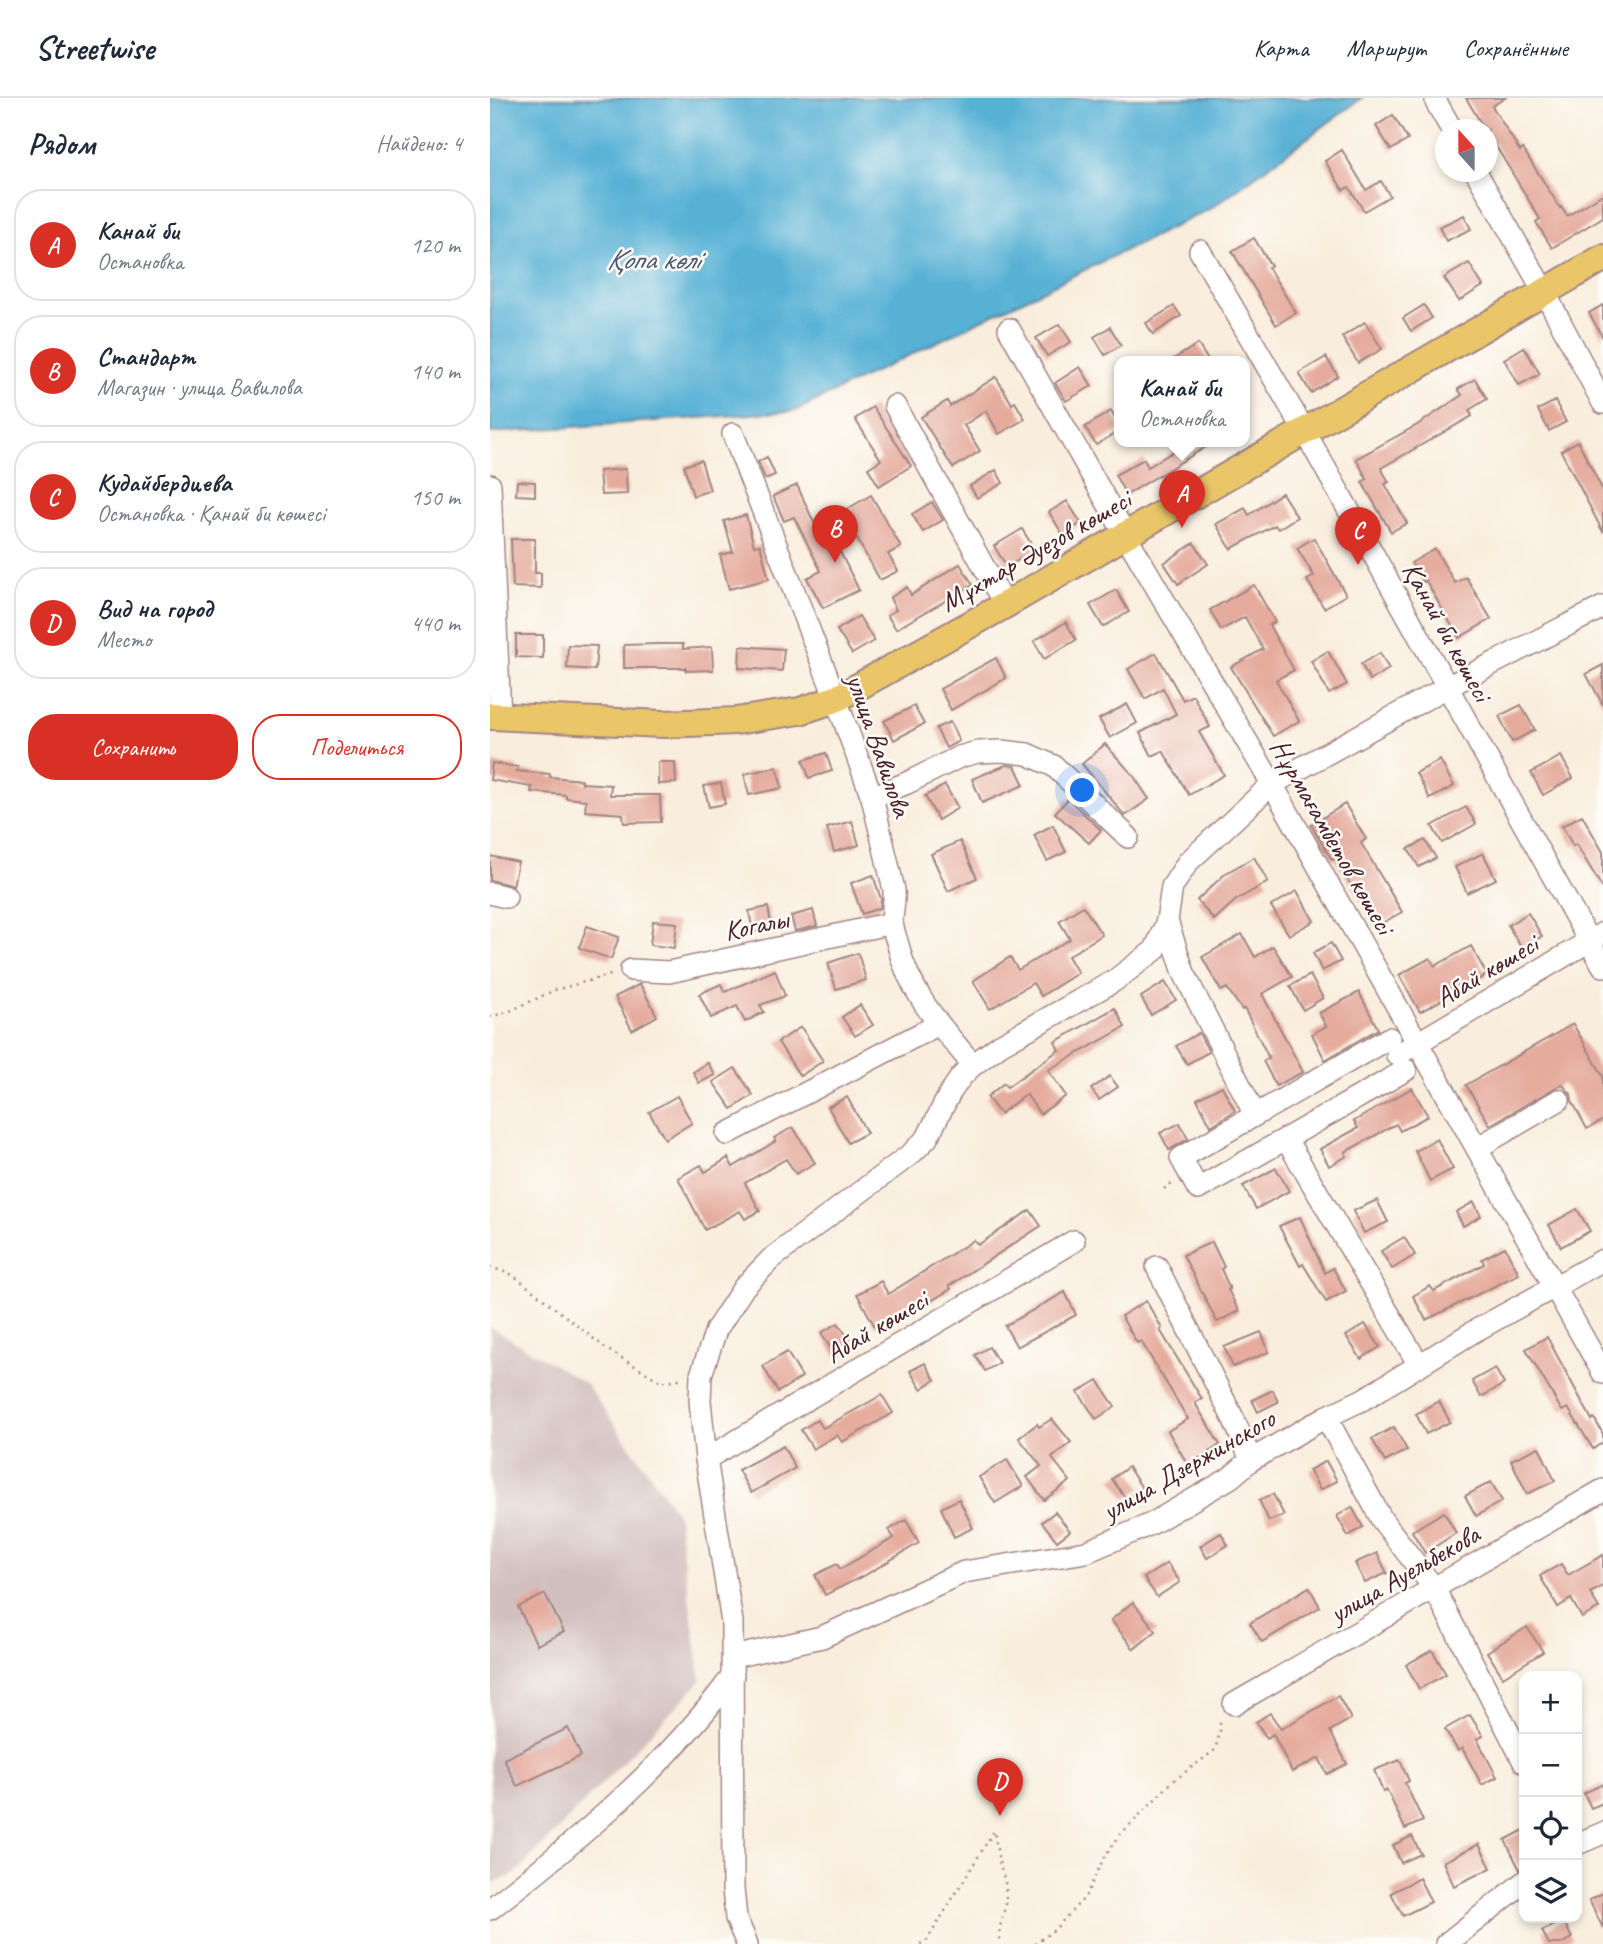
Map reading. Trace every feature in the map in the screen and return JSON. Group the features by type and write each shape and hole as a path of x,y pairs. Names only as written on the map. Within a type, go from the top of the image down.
{"main road":[{"name":"Мұхтар Әуезов көшесі","path":"495,717 663,724 736,721 800,711 836,699 1005,605 1603,258"}],"street":[{"path":"1436,102 1446,119"},
{"path":"1482,182 1603,403"},
{"name":"Қанай би көшесі","path":"1200,251 1305,432 1447,687 1596,937 1603,965"},
{"name":"Нұрмағамбетов көшесі","path":"1009,329 1125,534 1272,784 1603,1373"},
{"path":"895,406 1005,605"},
{"name":"улица Вавилова","path":"733,434 872,797 894,890 892,923 909,979 922,1003 973,1065"},
{"path":"490,485 495,717"},
{"path":"747,1944 736,1918 733,1889 732,1622 699,1401 701,1375 716,1330 744,1287 771,1259 911,1154 927,1138 950,1093 973,1065 1000,1045 1114,981 1155,950 1167,921 1172,887 1188,862 1272,784 1447,687 1603,607"},
{"path":"872,797 960,757 978,752 1027,754 1054,766 1128,836"},
{"path":"1167,921 1184,973 1255,1115"},
{"name":"Когалы","path":"631,970 669,972 892,923"},
{"name":"Абай көшесі","path":"1397,1054 1596,937"},
{"path":"727,1134 939,1024"},
{"path":"1397,1054 1286,1139 1198,1189 1181,1158 1255,1115 1397,1054"},
{"path":"1477,1148 1559,1100"},
{"path":"1286,1139 1419,1365"},
{"name":"Абай көшесі","path":"706,1459 1074,1241"},
{"name":"улица Дзержинского","path":"733,1666 822,1637 964,1572 1086,1552 1151,1524 1230,1478 1251,1460 1326,1417 1364,1399 1473,1332 1603,1260"},
{"path":"1157,1267 1234,1420 1251,1460"},
{"path":"1326,1417 1382,1520 1434,1588 1519,1752"},
{"name":"улица Ауельбекова","path":"1234,1704 1603,1490"},
{"path":"490,1909 573,1840 665,1755 710,1707 733,1666"},
{"path":"1582,1842 1603,1833"},
{"path":"1446,1944 1519,1886"}],"path":[{"path":"490,1017 510,1012 555,990 631,970"},
{"path":"490,1267 513,1275 608,1350 662,1382 701,1375"},
{"path":"1035,1944 1055,1929 1085,1896 1105,1856 1119,1836 1172,1782 1215,1750 1220,1731 1220,1716 1234,1704"},
{"path":"920,1944 926,1941 994,1831 1006,1885 1006,1903 999,1944"}],"shaded area":[{"path":"490,1327 586,1384 677,1513 701,1681 515,1874 490,1885"}],"water":[{"name":"Қопа көлі","path":"490,98 1362,98 1210,209 795,411 490,433"}],"building":[{"path":"1466,98 1505,98 1492,106 1560,208 1567,216 1603,194 1603,217 1552,248 1536,222 1540,219 1498,150 1498,119 1478,119"},
{"path":"1393,115 1408,140 1391,150 1376,126"},
{"path":"1342,150 1366,190 1381,181 1390,196 1364,211 1349,187 1343,190 1325,161"},
{"path":"1464,215 1471,229 1446,241 1439,227"},
{"path":"1254,238 1296,313 1276,325 1232,251"},
{"path":"1469,263 1483,286 1459,301 1444,278"},
{"path":"1424,305 1432,318 1411,331 1403,318"},
{"path":"1603,305 1603,338 1589,313"},
{"path":"1174,306 1181,316 1153,334 1146,323"},
{"path":"1365,322 1382,349 1358,363 1342,337"},
{"path":"1060,324 1071,342 1047,356 1036,338"},
{"path":"1110,327 1121,345 1105,355 1094,337"},
{"path":"1198,344 1205,356 1179,356"},
{"path":"1524,347 1540,374 1519,385 1504,359"},
{"path":"1326,357 1338,376 1311,393 1299,373"},
{"path":"1080,367 1092,386 1066,401 1055,383"},
{"path":"996,377 1012,404 1015,402 1025,419 999,434 986,411 964,425 980,451 953,468 921,417 947,401 950,406"},
{"path":"1475,379 1487,399 1469,410 1472,416 1381,468 1389,482 1385,484 1407,523 1391,532 1362,482 1367,479 1356,459 1419,424 1462,395 1458,389"},
{"path":"1555,401 1566,422 1549,431 1538,410"},
{"path":"873,407 911,466 879,486 868,468 881,460 855,419"},
{"path":"1111,411 1114,416 1114,434 1096,445 1085,427"},
{"path":"1578,441 1603,491 1603,532 1561,451"},
{"path":"1181,447 1206,447 1126,495 1115,475 1144,459 1148,467"},
{"path":"767,457 775,475 765,479 758,462"},
{"path":"701,460 710,490 693,496 684,466"},
{"path":"626,469 627,494 601,495 599,471"},
{"path":"996,470 1003,483 977,498 970,486"},
{"path":"517,481 535,482 535,496 516,495"},
{"path":"797,485 816,527 825,522 859,590 823,608 807,578 821,571 794,517 784,521 773,496"},
{"path":"1282,493 1297,517 1278,529 1275,525 1231,549 1216,524 1245,508 1249,515"},
{"path":"871,495 901,547 888,554 898,571 880,580 842,512"},
{"path":"1067,501 1081,523 1063,535 1049,512"},
{"path":"932,502 943,520 923,532 912,514"},
{"path":"746,515 754,546 760,545 769,579 729,589 720,555 733,552 724,521"},
{"path":"1022,529 1035,550 1007,567 994,546"},
{"path":"1314,538 1346,595 1324,608 1307,580 1314,576 1297,548"},
{"path":"511,539 535,539 535,573 541,573 541,588 513,587"},
{"path":"1194,543 1208,564 1178,584 1164,563"},
{"path":"1435,549 1455,583 1466,577 1491,619 1459,638 1426,581 1423,582 1411,563"},
{"path":"960,564 973,585 896,629 887,615 896,610 890,598 907,587 911,595"},
{"path":"1254,585 1275,622 1269,625 1294,670 1276,680 1299,721 1273,736 1231,667 1263,649 1245,617 1221,630 1210,610"},
{"path":"1116,590 1129,612 1103,627 1090,605"},
{"path":"859,616 874,641 852,654 837,630"},
{"path":"1066,622 1076,640 1044,659 1034,641"},
{"path":"516,635 543,635 543,658 516,657"},
{"path":"683,644 683,649 712,647 713,670 624,668 624,645"},
{"path":"568,645 597,646 595,670 567,668"},
{"path":"740,646 784,649 782,671 739,668"},
{"path":"1328,651 1347,684 1329,694 1311,661"},
{"path":"1156,653 1183,700 1193,695 1210,727 1199,732 1224,775 1189,795 1163,751 1152,756 1140,733 1176,714 1163,688 1145,699 1128,669"},
{"path":"1380,653 1389,669 1370,680 1361,664"},
{"path":"996,658 1006,678 951,710 940,689"},
{"path":"1603,665 1603,705 1586,674"},
{"path":"1127,704 1137,723 1110,738 1099,719"},
{"path":"1521,705 1535,730 1512,742 1499,716"},
{"path":"914,706 924,724 894,740 884,721"},
{"path":"950,722 959,741 946,748 936,728"},
{"path":"1105,744 1133,775 1149,799 1125,816 1082,764"},
{"path":"826,753 832,771 809,778 803,760"},
{"path":"1561,756 1573,778 1543,795 1531,773"},
{"path":"1440,760 1454,786 1430,799 1416,773"},
{"path":"658,762 675,762 676,783 658,784"},
{"path":"492,763 518,767 517,771 550,774 550,777 582,780 582,783 611,785 610,795 660,795 661,822 624,823 623,814 585,811 586,800 531,792 532,787 490,780"},
{"path":"1006,765 1015,766 1024,785 982,803 972,779"},
{"path":"777,767 782,788 749,795 744,774"},
{"path":"721,783 725,804 709,807 704,786"},
{"path":"945,785 958,808 938,820 925,796"},
{"path":"1068,799 1101,830 1089,843 1055,813"},
{"path":"1345,804 1366,839 1361,843 1402,912 1375,927 1311,825"},
{"path":"1466,807 1476,824 1442,843 1432,826"},
{"path":"1582,815 1603,852 1603,889 1562,826"},
{"path":"852,821 859,845 834,852 827,828"},
{"path":"1053,825 1066,852 1047,861 1034,835"},
{"path":"1425,840 1436,858 1419,867 1408,849"},
{"path":"960,841 977,878 948,891 931,854"},
{"path":"1483,853 1496,879 1467,893 1455,867"},
{"path":"490,856 518,862 513,886 490,880"},
{"path":"1254,857 1268,882 1236,900 1214,920 1197,900 1226,873"},
{"path":"873,875 881,899 880,908 862,914 851,883"},
{"path":"1297,891 1314,921 1289,935 1271,906"},
{"path":"1083,906 1102,935 1068,956 1078,973 1041,996 1033,983 990,1009 973,981 1010,957 1018,970 1070,939 1059,921"},
{"path":"768,907 772,929 753,932 749,911"},
{"path":"813,910 817,926 795,931 791,916"},
{"path":"1528,913 1542,936 1522,949 1508,925"},
{"path":"653,921 677,923 674,948 650,945"},
{"path":"587,926 619,937 611,959 579,948"},
{"path":"1242,934 1255,957 1273,946 1292,977 1262,994 1303,1072 1276,1086 1263,1061 1269,1058 1244,1008 1242,1010 1227,988 1221,991 1202,957"},
{"path":"1331,943 1341,961 1322,971 1313,953"},
{"path":"1471,946 1487,975 1420,1012 1399,975 1430,958 1435,966"},
{"path":"858,953 866,980 836,989 828,963"},
{"path":"775,970 785,996 760,1005 764,1012 745,1022 737,1006 711,1018 699,994 721,984 725,992"},
{"path":"1310,975 1323,998 1303,1010 1290,986"},
{"path":"1165,982 1176,1000 1151,1015 1141,997"},
{"path":"640,984 657,1016 632,1030 615,997"},
{"path":"1359,992 1378,1029 1325,1060 1312,1034 1326,1026 1319,1013"},
{"path":"860,1005 873,1025 855,1036 842,1017"},
{"path":"1115,1008 1125,1027 1048,1070 1066,1096 1040,1114 1026,1094 1000,1114 987,1097 1004,1083 1007,1087 1059,1050 1055,1042"},
{"path":"1573,1024 1603,1076 1603,1120 1587,1129 1571,1094 1562,1084 1490,1125 1466,1085"},
{"path":"801,1027 823,1061 800,1076 778,1042"},
{"path":"1199,1033 1209,1052 1187,1064 1176,1046"},
{"path":"708,1063 715,1075 699,1083 693,1072"},
{"path":"735,1068 753,1095 732,1109 713,1082"},
{"path":"1110,1076 1118,1087 1099,1100 1091,1089"},
{"path":"1222,1086 1235,1111 1211,1126 1197,1099"},
{"path":"1412,1088 1428,1116 1400,1131 1396,1124 1345,1152 1347,1156 1329,1166 1320,1149 1358,1128 1354,1121"},
{"path":"677,1096 692,1123 665,1139 649,1112"},
{"path":"847,1097 867,1133 848,1143 828,1107"},
{"path":"1180,1123 1188,1139 1169,1150 1160,1133"},
{"path":"793,1127 815,1163 796,1174 786,1159 745,1183 760,1211 745,1219 740,1211 705,1230 678,1178 701,1165 705,1172 728,1158 733,1167 776,1141 774,1138"},
{"path":"1437,1139 1453,1169 1430,1181 1415,1151"},
{"path":"1276,1168 1289,1191 1256,1209 1243,1186"},
{"path":"1377,1200 1388,1222 1364,1233 1353,1211"},
{"path":"1474,1202 1481,1216 1463,1226 1456,1212"},
{"path":"1577,1209 1590,1231 1561,1247 1549,1225"},
{"path":"1030,1210 1041,1226 949,1286 951,1289 921,1307 919,1303 875,1327 857,1294 881,1281 888,1294 974,1240 978,1245"},
{"path":"1300,1217 1325,1273 1333,1268 1346,1291 1326,1302 1303,1264 1300,1266 1279,1226"},
{"path":"1404,1237 1415,1255 1392,1269 1381,1251"},
{"path":"1212,1242 1224,1267 1221,1269 1230,1289 1228,1290 1239,1311 1217,1322 1183,1255"},
{"path":"1505,1247 1519,1274 1426,1320 1413,1296 1430,1286 1434,1291 1484,1264 1482,1259"},
{"path":"1065,1292 1076,1315 1017,1347 1005,1326"},
{"path":"1146,1301 1162,1328 1160,1330 1202,1399 1195,1403 1220,1445 1188,1465 1168,1431 1188,1419 1141,1341 1137,1343 1121,1316"},
{"path":"838,1323 853,1345 836,1356 821,1333"},
{"path":"1365,1324 1380,1347 1361,1359 1346,1336"},
{"path":"1261,1332 1269,1352 1233,1367 1224,1347"},
{"path":"1547,1337 1592,1420 1594,1418 1603,1434 1603,1442 1593,1449 1568,1408 1562,1411 1526,1349"},
{"path":"989,1347 999,1363 985,1371 975,1355"},
{"path":"787,1352 802,1377 778,1392 763,1366"},
{"path":"925,1363 935,1380 921,1389 910,1371"},
{"path":"1495,1368 1504,1384 1481,1397 1472,1381"},
{"path":"1098,1380 1115,1407 1096,1419 1078,1392"},
{"path":"1273,1390 1278,1402 1258,1412 1252,1400"},
{"path":"882,1395 893,1413 842,1442 837,1435 813,1449 801,1430 817,1420 823,1428"},
{"path":"1439,1401 1450,1422 1426,1434 1416,1414"},
{"path":"1052,1419 1071,1442 1052,1458 1070,1481 1044,1500 1027,1477 1041,1466 1019,1438 1037,1424 1039,1427"},
{"path":"1394,1427 1407,1450 1385,1462 1372,1439"},
{"path":"783,1446 795,1468 751,1493 738,1470"},
{"path":"1539,1447 1555,1481 1527,1494 1511,1460"},
{"path":"1007,1460 1023,1486 995,1503 979,1477"},
{"path":"1326,1461 1337,1481 1320,1490 1309,1470"},
{"path":"1128,1467 1142,1488 1126,1499 1112,1479"},
{"path":"1491,1482 1502,1501 1476,1516 1465,1496"},
{"path":"1273,1494 1284,1515 1269,1521 1259,1500"},
{"path":"959,1499 973,1528 954,1537 941,1508"},
{"path":"1352,1507 1363,1527 1348,1536 1337,1516"},
{"path":"1055,1512 1070,1531 1057,1541 1042,1522"},
{"path":"1444,1512 1456,1533 1425,1553 1412,1531"},
{"path":"906,1520 919,1543 825,1595 815,1575 837,1564 840,1569 894,1538 889,1530"},
{"path":"1221,1533 1228,1545 1207,1558 1200,1546"},
{"path":"1377,1553 1387,1573 1365,1583 1355,1563"},
{"path":"1603,1555 1603,1586 1590,1593 1599,1608 1582,1618 1571,1599 1558,1607 1540,1576 1561,1564 1568,1575"},
{"path":"1167,1563 1180,1582 1157,1597 1144,1578"},
{"path":"1309,1587 1320,1607 1262,1642 1250,1623"},
{"path":"545,1594 564,1632 537,1645 518,1607"},
{"path":"1133,1602 1156,1631 1134,1649 1111,1620"},
{"path":"1527,1627 1543,1652 1503,1677 1487,1652"},
{"path":"1432,1650 1446,1674 1419,1689 1406,1665"},
{"path":"1338,1696 1351,1719 1330,1731 1347,1764 1327,1774 1319,1758 1292,1772 1273,1734 1267,1738 1256,1722 1270,1713 1281,1729"},
{"path":"1470,1715 1483,1736 1477,1739 1497,1777 1482,1785 1462,1748 1458,1751 1445,1729"},
{"path":"568,1728 581,1756 517,1786 504,1759"},
{"path":"1400,1760 1409,1781 1405,1783 1423,1821 1405,1829 1387,1790 1383,1792 1374,1770"},
{"path":"1603,1784 1603,1803 1591,1808 1584,1793"},
{"path":"1519,1833 1519,1868 1505,1840"},
{"path":"1412,1836 1421,1854 1401,1863 1393,1845"},
{"path":"1479,1844 1491,1868 1454,1886 1443,1862"},
{"path":"1419,1878 1431,1902 1403,1916 1391,1893"},
{"path":"1603,1893 1603,1928 1589,1900"},
{"path":"1557,1923 1564,1923 1572,1938 1561,1944 1549,1944 1542,1931"}],"place":[{"name":"Канай би","path":"1182,528"},
{"name":"Стандарт","path":"835,563"},
{"name":"Кудайбердиева","path":"1358,565"},
{"name":"Вид на город","path":"1000,1816"}]}
